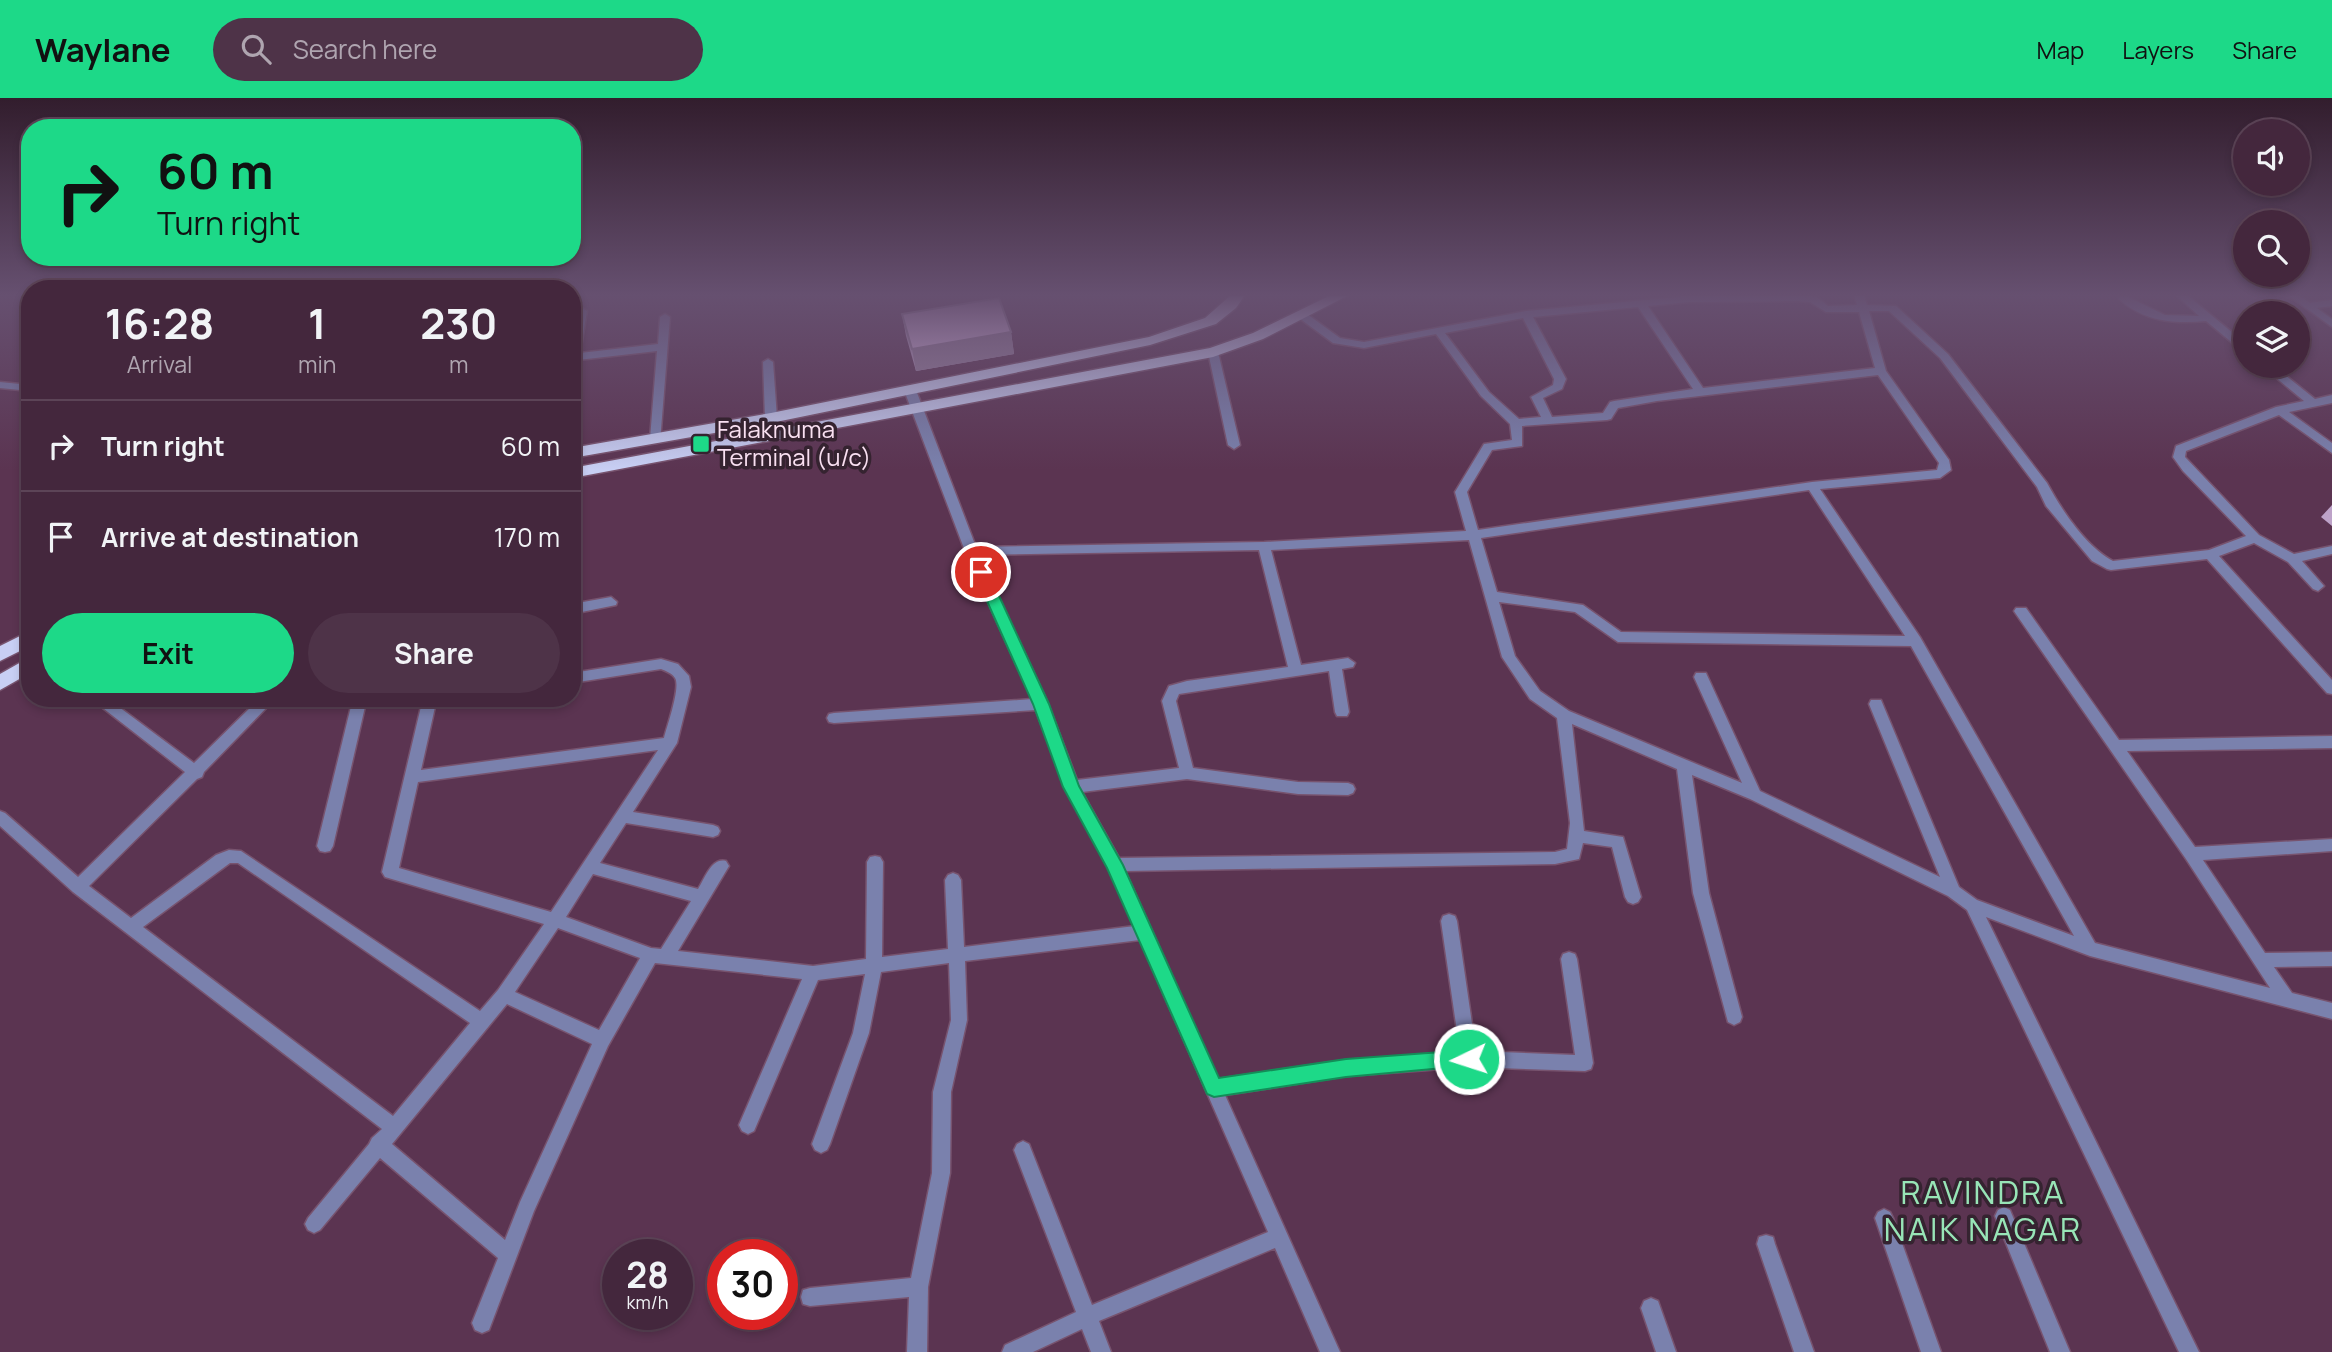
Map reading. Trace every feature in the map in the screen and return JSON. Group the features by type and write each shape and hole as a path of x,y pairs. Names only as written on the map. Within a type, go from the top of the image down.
{"highway":[{"path":"581,452 771,418 1089,354"},
{"path":"581,471 1206,354"},
{"path":"0,654 21,643"},
{"path":"0,683 21,670"}],"street":[{"path":"581,361 624,354"},
{"path":"656,439 663,354"},
{"path":"1213,354 1234,445"},
{"path":"1455,354 1485,394 1516,422 1518,443 1488,447 1461,492 1509,657 1524,683 1564,715 1755,795 1953,891 1972,905 2090,949 2332,1011"},
{"path":"1547,354 1560,379 1558,387 1537,397 1547,419"},
{"path":"1674,354 1700,392"},
{"path":"971,551 1264,546 1474,535 1812,486 1932,476 1945,470 1945,463 1881,371 1876,354"},
{"path":"1941,354 2043,486 2050,503 2101,562 2117,566 2210,554 2255,538"},
{"path":"768,362 771,418"},
{"path":"1516,422 1607,416 1614,405 1881,371"},
{"path":"2282,378 2313,403"},
{"path":"0,385 21,387"},
{"path":"910,390 971,551 1041,704 1072,787 1115,865 1330,1352"},
{"path":"2318,586 2292,559 2255,538 2179,457 2180,449 2280,410 2332,399"},
{"path":"2280,410 2332,449"},
{"path":"1812,486 1915,641 2090,949"},
{"path":"1264,546 1296,671"},
{"path":"2292,559 2332,550"},
{"path":"2210,554 2332,689"},
{"path":"1492,596 1578,608 1618,636 1915,641"},
{"path":"581,607 611,602"},
{"path":"2021,611 2118,746 2287,1000"},
{"path":"314,1224 392,1126 504,995 625,817 670,743 684,687 682,676 673,668 661,664 581,677"},
{"path":"1187,773 1169,701 1174,690 1186,686 1342,664 1342,712"},
{"path":"1702,677 1755,795"},
{"path":"834,718 1041,704"},
{"path":"1876,704 1953,891"},
{"path":"109,707 197,773"},
{"path":"78,887 197,773 260,707"},
{"path":"325,846 358,707"},
{"path":"429,707 390,872 555,920 658,956 813,973 1145,932"},
{"path":"1115,865 1555,858 1574,854 1577,824 1564,715"},
{"path":"2118,746 2332,742"},
{"path":"411,777 670,743"},
{"path":"1684,767 1700,893 1734,1017"},
{"path":"1072,787 1187,773 1298,788 1348,789"},
{"path":"0,817 78,887 133,926 392,1126"},
{"path":"625,817 713,831"},
{"path":"1576,836 1618,841 1633,897"},
{"path":"2191,854 2332,845"},
{"path":"133,926 221,860 229,856 241,857 482,1022"},
{"path":"821,1144 861,1033 874,967 874,862"},
{"path":"482,1323 526,1208 602,1040 722,866"},
{"path":"591,867 703,897"},
{"path":"917,1352 919,1287 941,1172 942,1092 958,1020 953,880"},
{"path":"1972,905 2189,1352"},
{"path":"1449,921 1469,1059"},
{"path":"1214,1088 1346,1068 1469,1059 1585,1063 1569,959"},
{"path":"2261,960 2332,959"},
{"path":"748,1125 813,973"},
{"path":"504,995 602,1040"},
{"path":"378,1144 509,1255"},
{"path":"1023,1150 1101,1352"},
{"path":"2004,1216 2060,1352"},
{"path":"1884,1219 1931,1352"},
{"path":"1012,1352 1088,1316 1278,1237"},
{"path":"1766,1244 1804,1352"},
{"path":"810,1297 919,1287"},
{"path":"1651,1308 1666,1352"}],"place":[{"name":"Falaknuma Terminal (u/c)","path":"701,444"}],"district":[{"name":"RAVINDRA NAIK NAGAR","path":"1983,1212"}],"route":[{"path":"981,572 1041,704 1072,787 1115,865 1214,1088 1346,1068 1469,1059"}]}
